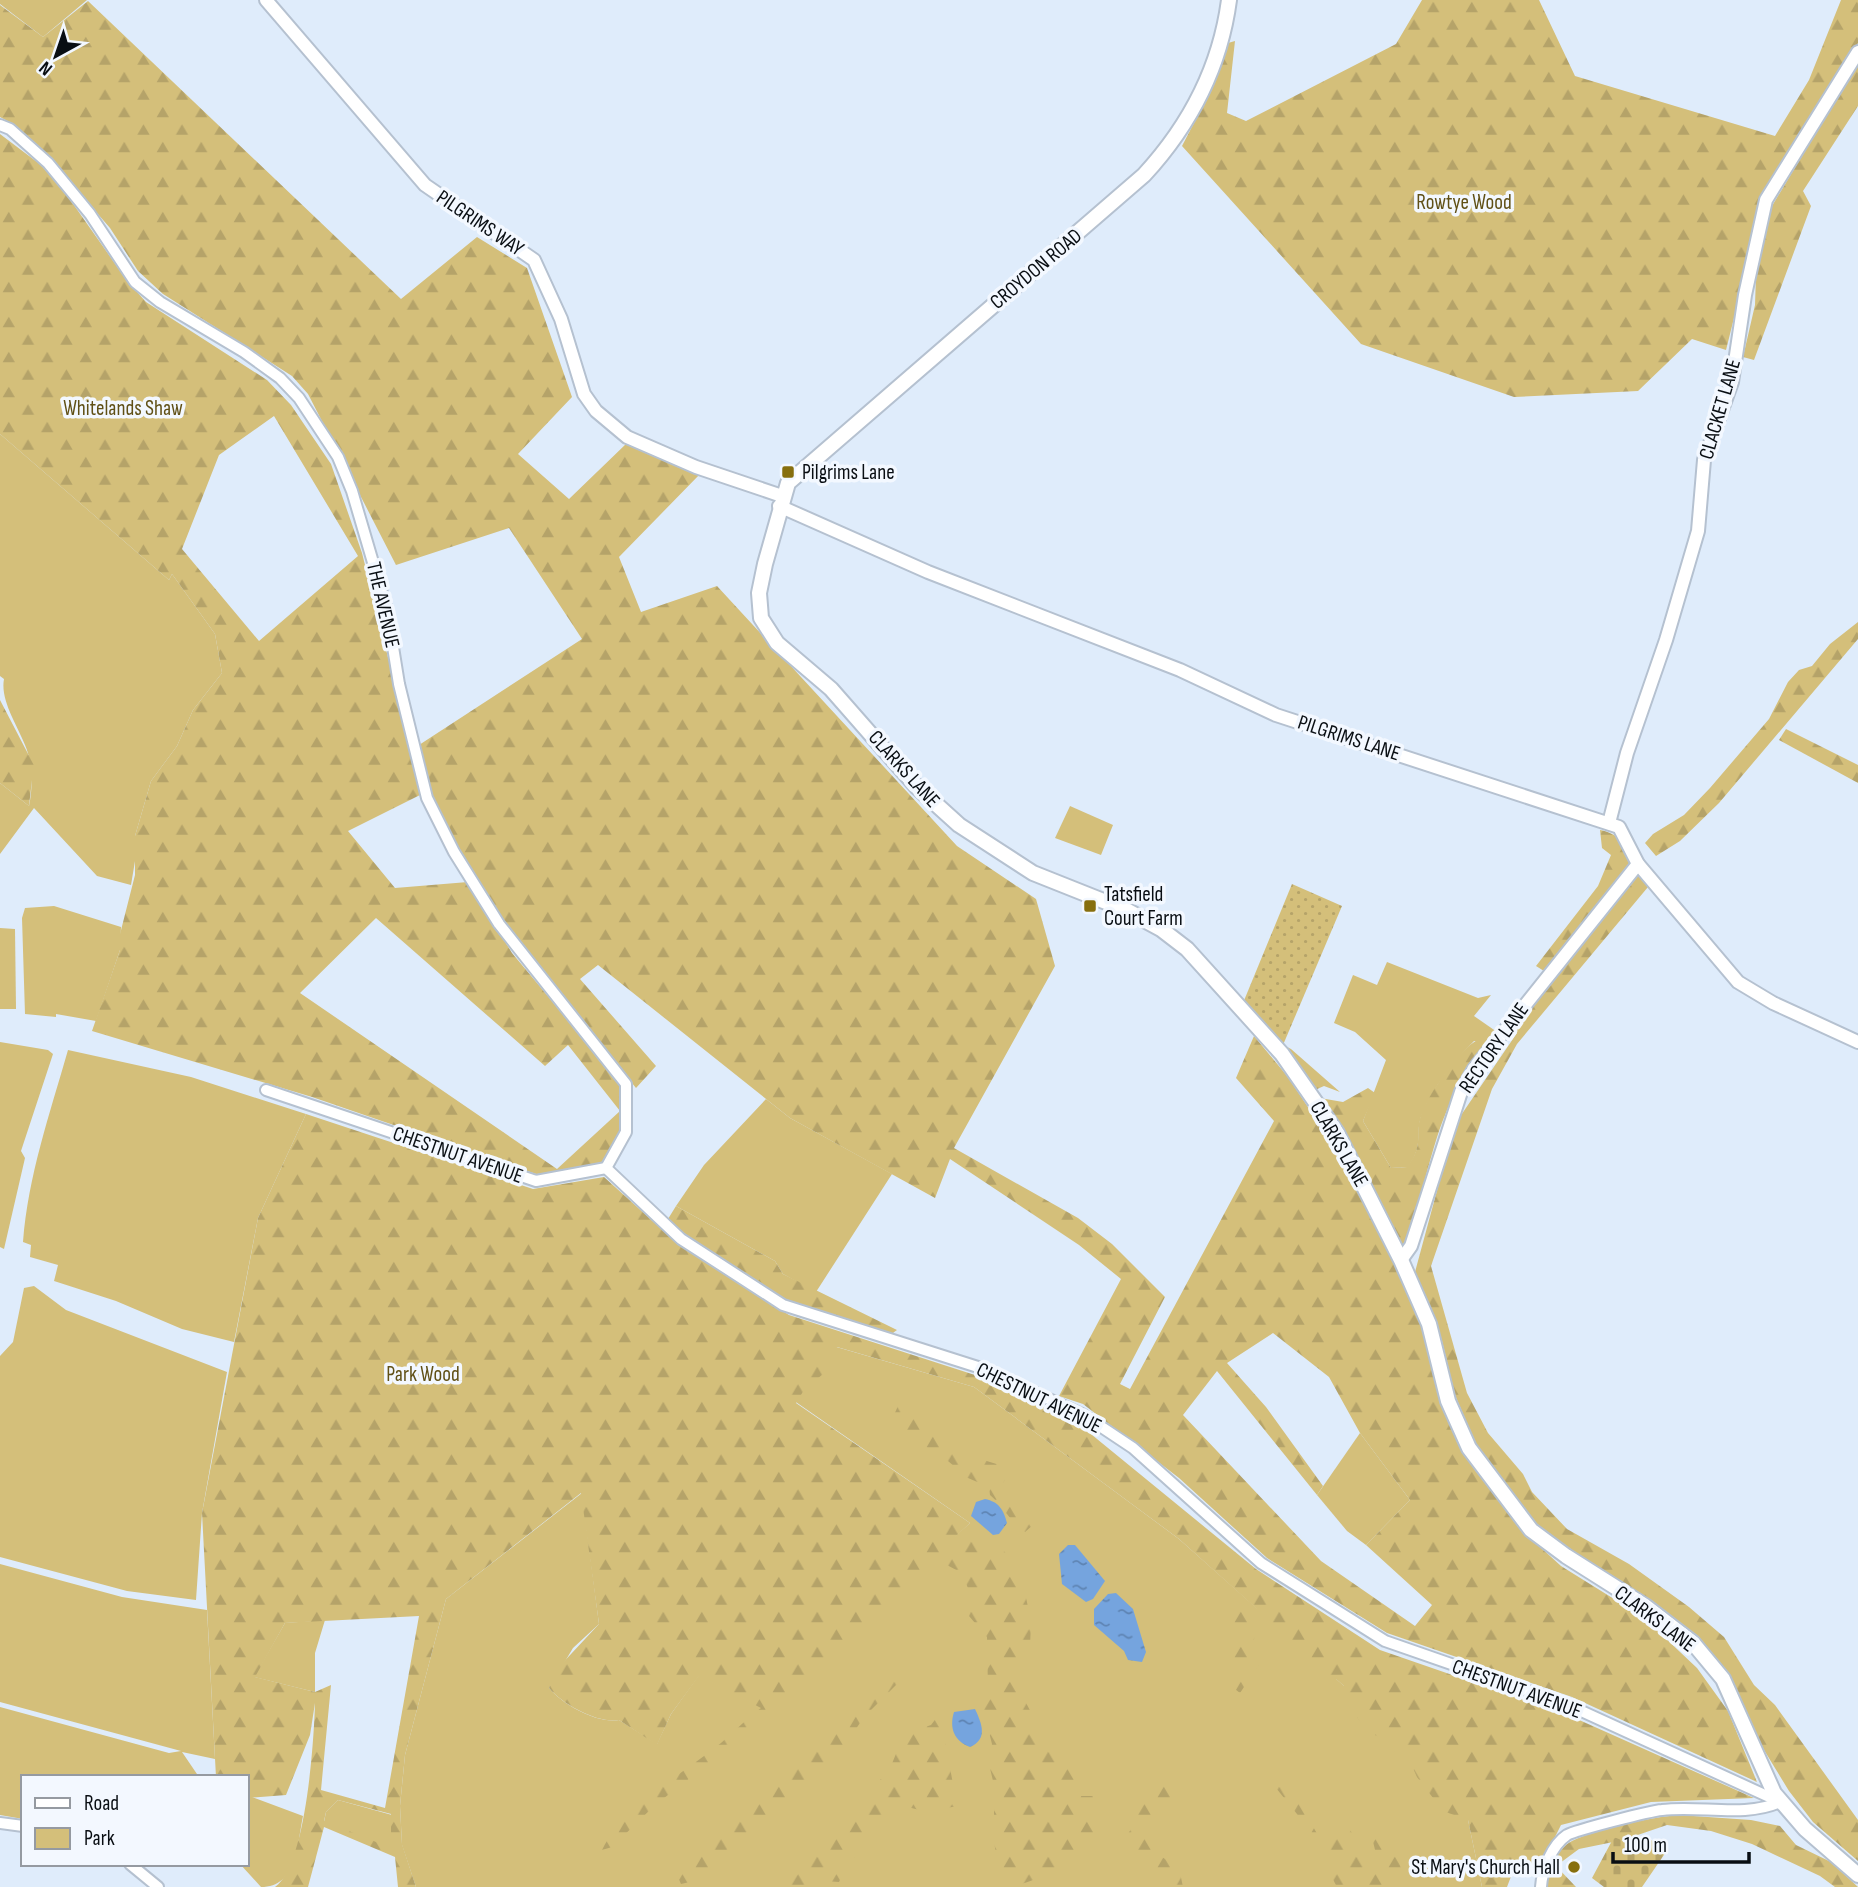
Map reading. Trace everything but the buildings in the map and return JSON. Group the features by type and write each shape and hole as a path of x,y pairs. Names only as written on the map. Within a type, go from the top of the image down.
{"main road":[{"name":"CROYDON ROAD","path":"781,501 798,471 1144,175 1180,133 1197,103 1222,35 1229,0"},
{"name":"CLARKS LANE","path":"781,501 759,593 761,618 769,633 831,689 917,787 959,825 1033,873 1126,910 1161,929 1187,949 1282,1054 1337,1133 1401,1260 1429,1324 1448,1401 1469,1448 1531,1530 1644,1606 1693,1643 1723,1679 1768,1784 1780,1802 1805,1829 1858,1875"}],"street":[{"name":"PILGRIMS WAY","path":"266,0 425,185 534,260 561,319 584,394 596,411 627,437 781,501"},
{"name":"CLACKET LANE","path":"1609,823 1627,753 1666,640 1698,531 1704,460 1732,382 1745,295 1766,200 1858,52"},
{"name":"THE AVENUE","path":"0,125 10,129 48,163 90,214 135,282 160,302 244,352 280,378 299,398 338,457 352,491 387,610 400,684 427,798 455,854 499,924 626,1084 626,1132 606,1168"},
{"name":"PILGRIMS LANE","path":"781,501 928,572 1180,670 1276,715 1609,823"},
{"path":"1609,823 1619,827 1626,836 1638,864 1738,982 1773,1003 1858,1042"},
{"name":"RECTORY LANE","path":"1401,1260 1411,1246 1461,1092 1474,1069 1638,864"},
{"name":"CHESTNUT AVENUE","path":"266,1090 536,1181 606,1168 681,1239 783,1305 981,1368 1082,1414 1133,1448 1261,1563 1385,1641 1566,1704 1780,1802"},
{"path":"1541,1887 1542,1873 1553,1852 1567,1835 1661,1810 1758,1808 1780,1802"},
{"path":"0,1823 21,1826"},
{"path":"132,1866 158,1887"}],"green space":[{"path":"0,0 87,0 43,37 0,4"},
{"name":"Rowtye Wood","path":"1422,0 1539,0 1575,76 1775,136 1809,80 1841,0 1858,0 1858,43 1774,176 1743,271 1742,286 1726,350 1692,339 1638,391 1514,397 1361,344 1182,146 1209,94 1228,43 1235,41 1227,113 1246,121 1396,44"},
{"path":"88,1 401,299 477,237 527,268 572,397 518,454 569,499 627,443 701,473 619,557 641,612 717,586 957,846 1036,899 1055,966 954,1148 1078,1218 1112,1244 1165,1297 1120,1384 1130,1389 1274,1121 1236,1078 1254,1036 1288,1077 1353,1175 1401,1271 1422,1324 1462,1448 1526,1534 1561,1566 1643,1617 1697,1668 1728,1711 1757,1782 1572,1697 1387,1633 1267,1558 1179,1478 1083,1404 1059,1396 1121,1279 1079,1245 950,1159 935,1198 790,1118 598,965 580,979 656,1066 636,1088 492,907 432,802 419,745 582,639 509,528 396,565 308,394 292,376 163,294 138,271 110,228 44,152 13,124 0,117 0,5 43,37","holes":["1273,1333 1329,1377 1360,1433 1410,1500 1366,1545 1432,1605 1415,1626 1321,1561 1183,1415 1217,1371 1317,1495 1323,1486 1266,1407 1227,1363"]},
{"path":"1858,62 1858,106 1803,191 1811,206 1754,360 1743,357 1755,305 1756,275 1769,211"},
{"name":"Whitelands Shaw","path":"0,134 41,165 64,191 128,282 146,302 267,380 291,405 331,464 362,553 422,794 348,831 395,888 468,882 512,953 622,1085 622,1129 604,1163 562,1173 536,1174 312,1097 92,1031 120,950 118,942 135,875 135,836 151,781 177,746 193,710 222,673 215,634 172,574 169,580 0,434","holes":["274,416 358,556 259,641 182,549 219,455","376,918 545,1066 568,1045 620,1111 557,1169 300,993"]},
{"path":"0,434 169,580 172,574 215,634 222,673 193,710 177,746 151,781 135,836 137,849 131,885 97,876 34,808 0,854 0,783 29,806 32,783 28,752 7,704 4,679 0,676"},
{"path":"1858,622 1858,639 1719,803 1680,841 1656,856 1645,843 1653,834 1684,815 1710,788 1769,719 1788,682 1799,670 1812,666 1830,644"},
{"path":"0,700 38,773 32,780 29,806 0,783"},
{"path":"1786,729 1858,765 1858,783 1779,740"},
{"path":"1070,806 1113,825 1101,855 1055,838"},
{"path":"1600,830 1621,841 1632,862 1544,971 1536,966 1598,886 1611,855 1602,848"},
{"path":"1637,872 1648,887 1517,1044 1492,1089 1431,1266 1467,1393 1488,1433 1523,1474 1532,1492 1567,1529 1629,1564 1689,1607 1724,1637 1754,1685 1775,1705 1858,1820 1858,1861 1813,1822 1789,1791 1764,1750 1728,1675 1539,1530 1476,1445 1455,1395 1442,1341 1415,1272 1455,1124 1517,1033 1512,1029"},
{"path":"1292,884 1342,906 1283,1045 1243,1003"},
{"path":"54,906 121,927 120,950 96,1021 56,1014 56,1017 25,1014 22,918 25,908"},
{"path":"0,928 15,929 16,1009 0,1009"},
{"path":"1387,962 1478,998 1491,995 1474,1016 1497,1032 1490,1042 1474,1041 1438,1084 1422,1114 1418,1145 1408,1167 1391,1168 1363,1121 1386,1060 1355,1032 1334,1023 1353,975 1377,985"},
{"path":"1482,1038 1490,1042 1464,1078 1443,1119 1402,1250 1349,1141 1320,1098 1343,1102 1368,1088 1375,1093 1363,1121 1391,1168 1407,1167 1416,1152 1421,1115 1431,1095 1456,1060 1474,1042"},
{"path":"0,1042 48,1050 53,1054 21,1151 25,1158 4,1249 0,1247"},
{"path":"1283,1045 1340,1092 1324,1086 1315,1090"},
{"path":"68,1050 191,1077 306,1114 258,1218 234,1342 182,1329 116,1301 54,1281 58,1265 30,1257 31,1245 23,1242 30,1193"},
{"path":"766,1099 790,1118 892,1174 816,1292 783,1274 775,1261 676,1206 704,1165"},
{"name":"Park Wood","path":"306,1114 533,1189 604,1177 677,1243 789,1315 978,1376 1075,1421 1256,1569 1380,1650 1568,1715 1754,1798 1651,1802 1561,1825 1535,1877 1515,1866 1507,1887 1482,1887 1468,1820 1443,1811 1417,1777 1405,1751 1395,1752 1381,1738 1367,1731 1343,1698 1344,1686 1336,1679 1328,1687 1308,1664 1291,1657 1260,1622 1257,1609 1179,1539 974,1387 837,1347 826,1354 823,1374 804,1390 796,1403 970,1523 953,1539 961,1543 975,1534 992,1540 1012,1559 1022,1579 1031,1621 1030,1647 1020,1663 1018,1688 1040,1729 1058,1738 1056,1750 1060,1763 1076,1772 1080,1796 1100,1796 1091,1826 1096,1837 1065,1862 1040,1877 1002,1887 994,1842 994,1785 989,1764 992,1744 983,1708 988,1690 987,1637 969,1616 973,1601 962,1573 945,1564 799,1694 655,1805 612,1847 602,1850 625,1817 721,1743 761,1708 699,1676 671,1714 657,1745 619,1720 602,1719 582,1712 563,1701 549,1688 557,1669 599,1624 581,1493 446,1599 405,1755 400,1806 402,1844 416,1887 398,1887 395,1857 324,1827 308,1887 275,1887 286,1875 301,1830 313,1745 315,1703 310,1735 286,1795 248,1798 248,1775 216,1775 202,1513 258,1218","holes":["419,1616 385,1808 321,1790 331,1685 315,1692 255,1677 285,1623","338,1800 391,1814 391,1848 324,1821 326,1812"]},
{"path":"676,1206 775,1261 783,1274 897,1330 890,1335 785,1300 685,1235 668,1219"},
{"path":"560,1238 809,1339 974,1387 1179,1539 1462,1791 1482,1887 416,1887 402,1845 400,1806 405,1755 446,1599 582,1493 599,1624 573,1648 549,1688 581,1712 601,1719 619,1720 657,1744 671,1714 699,1675 753,1703 813,1662 970,1523"},
{"path":"34,1286 66,1310 227,1372 202,1513 196,1600 127,1591 0,1557 0,1356 13,1342 24,1288"},
{"path":"898,1406 927,1419 942,1431 960,1435 959,1444 977,1458 1003,1466 1006,1473 1003,1486 1034,1519 1033,1525 1025,1532 990,1495 989,1487 968,1478 935,1450 925,1447 903,1431 893,1417"},
{"path":"1360,1433 1410,1500 1366,1545 1347,1531 1317,1495"},
{"path":"0,1564 122,1597 207,1610 215,1759 182,1752 198,1775 21,1775 21,1819 0,1815 0,1707 169,1753 181,1751 0,1702"},
{"path":"1235,1595 1253,1621 1255,1635 1251,1650 1260,1663 1240,1693 1231,1686 1230,1678 1230,1605"},
{"path":"325,1620 315,1653 315,1692 254,1677 285,1623"},
{"path":"893,1672 905,1676 864,1717 845,1745 786,1805 776,1824 756,1828 733,1839 708,1887 696,1887 698,1880 681,1884 677,1875 685,1857 723,1832 769,1789 780,1785 792,1765 806,1764 813,1756 821,1734 826,1739 842,1728 859,1706"},
{"path":"940,1713 957,1806 927,1812 900,1805 876,1822 839,1882 825,1881 821,1887 788,1887 823,1841 862,1803 891,1766 900,1744 914,1731 931,1725"},
{"path":"1165,1780 1171,1782 1172,1798 1156,1816 1150,1835 1162,1857 1179,1868 1183,1887 1161,1887 1150,1879 1125,1850 1124,1840 1135,1823 1132,1811"},
{"path":"1272,1783 1282,1784 1298,1800 1324,1846 1334,1837 1350,1830 1362,1848 1377,1858 1368,1821 1377,1828 1394,1850 1405,1887 1337,1887 1301,1819"},
{"path":"248,1795 303,1816 297,1851 289,1872 273,1885 261,1887 242,1866 248,1866"},
{"path":"338,1800 392,1815 391,1849 324,1822 326,1812"},
{"path":"1679,1815 1751,1820 1780,1826 1796,1845 1831,1862 1858,1887 1835,1887 1820,1876 1752,1844 1711,1831 1667,1825 1623,1840 1579,1849 1556,1866 1576,1887 1545,1887 1554,1861 1572,1841 1624,1824"},
{"path":"1614,1837 1633,1845 1638,1837 1658,1842 1668,1849 1642,1887 1604,1887 1592,1878"}],"water":[{"path":"985,1499 997,1504 1004,1514 1007,1523 999,1534 993,1535 971,1516 976,1502"},
{"path":"1068,1545 1075,1545 1105,1581 1093,1599 1086,1602 1062,1584 1059,1554"},
{"path":"1116,1593 1133,1609 1146,1652 1142,1662 1128,1660 1124,1651 1094,1625 1094,1609 1108,1594"},
{"path":"975,1709 982,1731 976,1744 970,1747 954,1733 953,1718 954,1712"}],"place":[{"name":"Pilgrims Lane","path":"788,472"},
{"name":"Tatsfield Court Farm","path":"1090,906"},
{"name":"St Mary's Church Hall","path":"1574,1867"}]}
